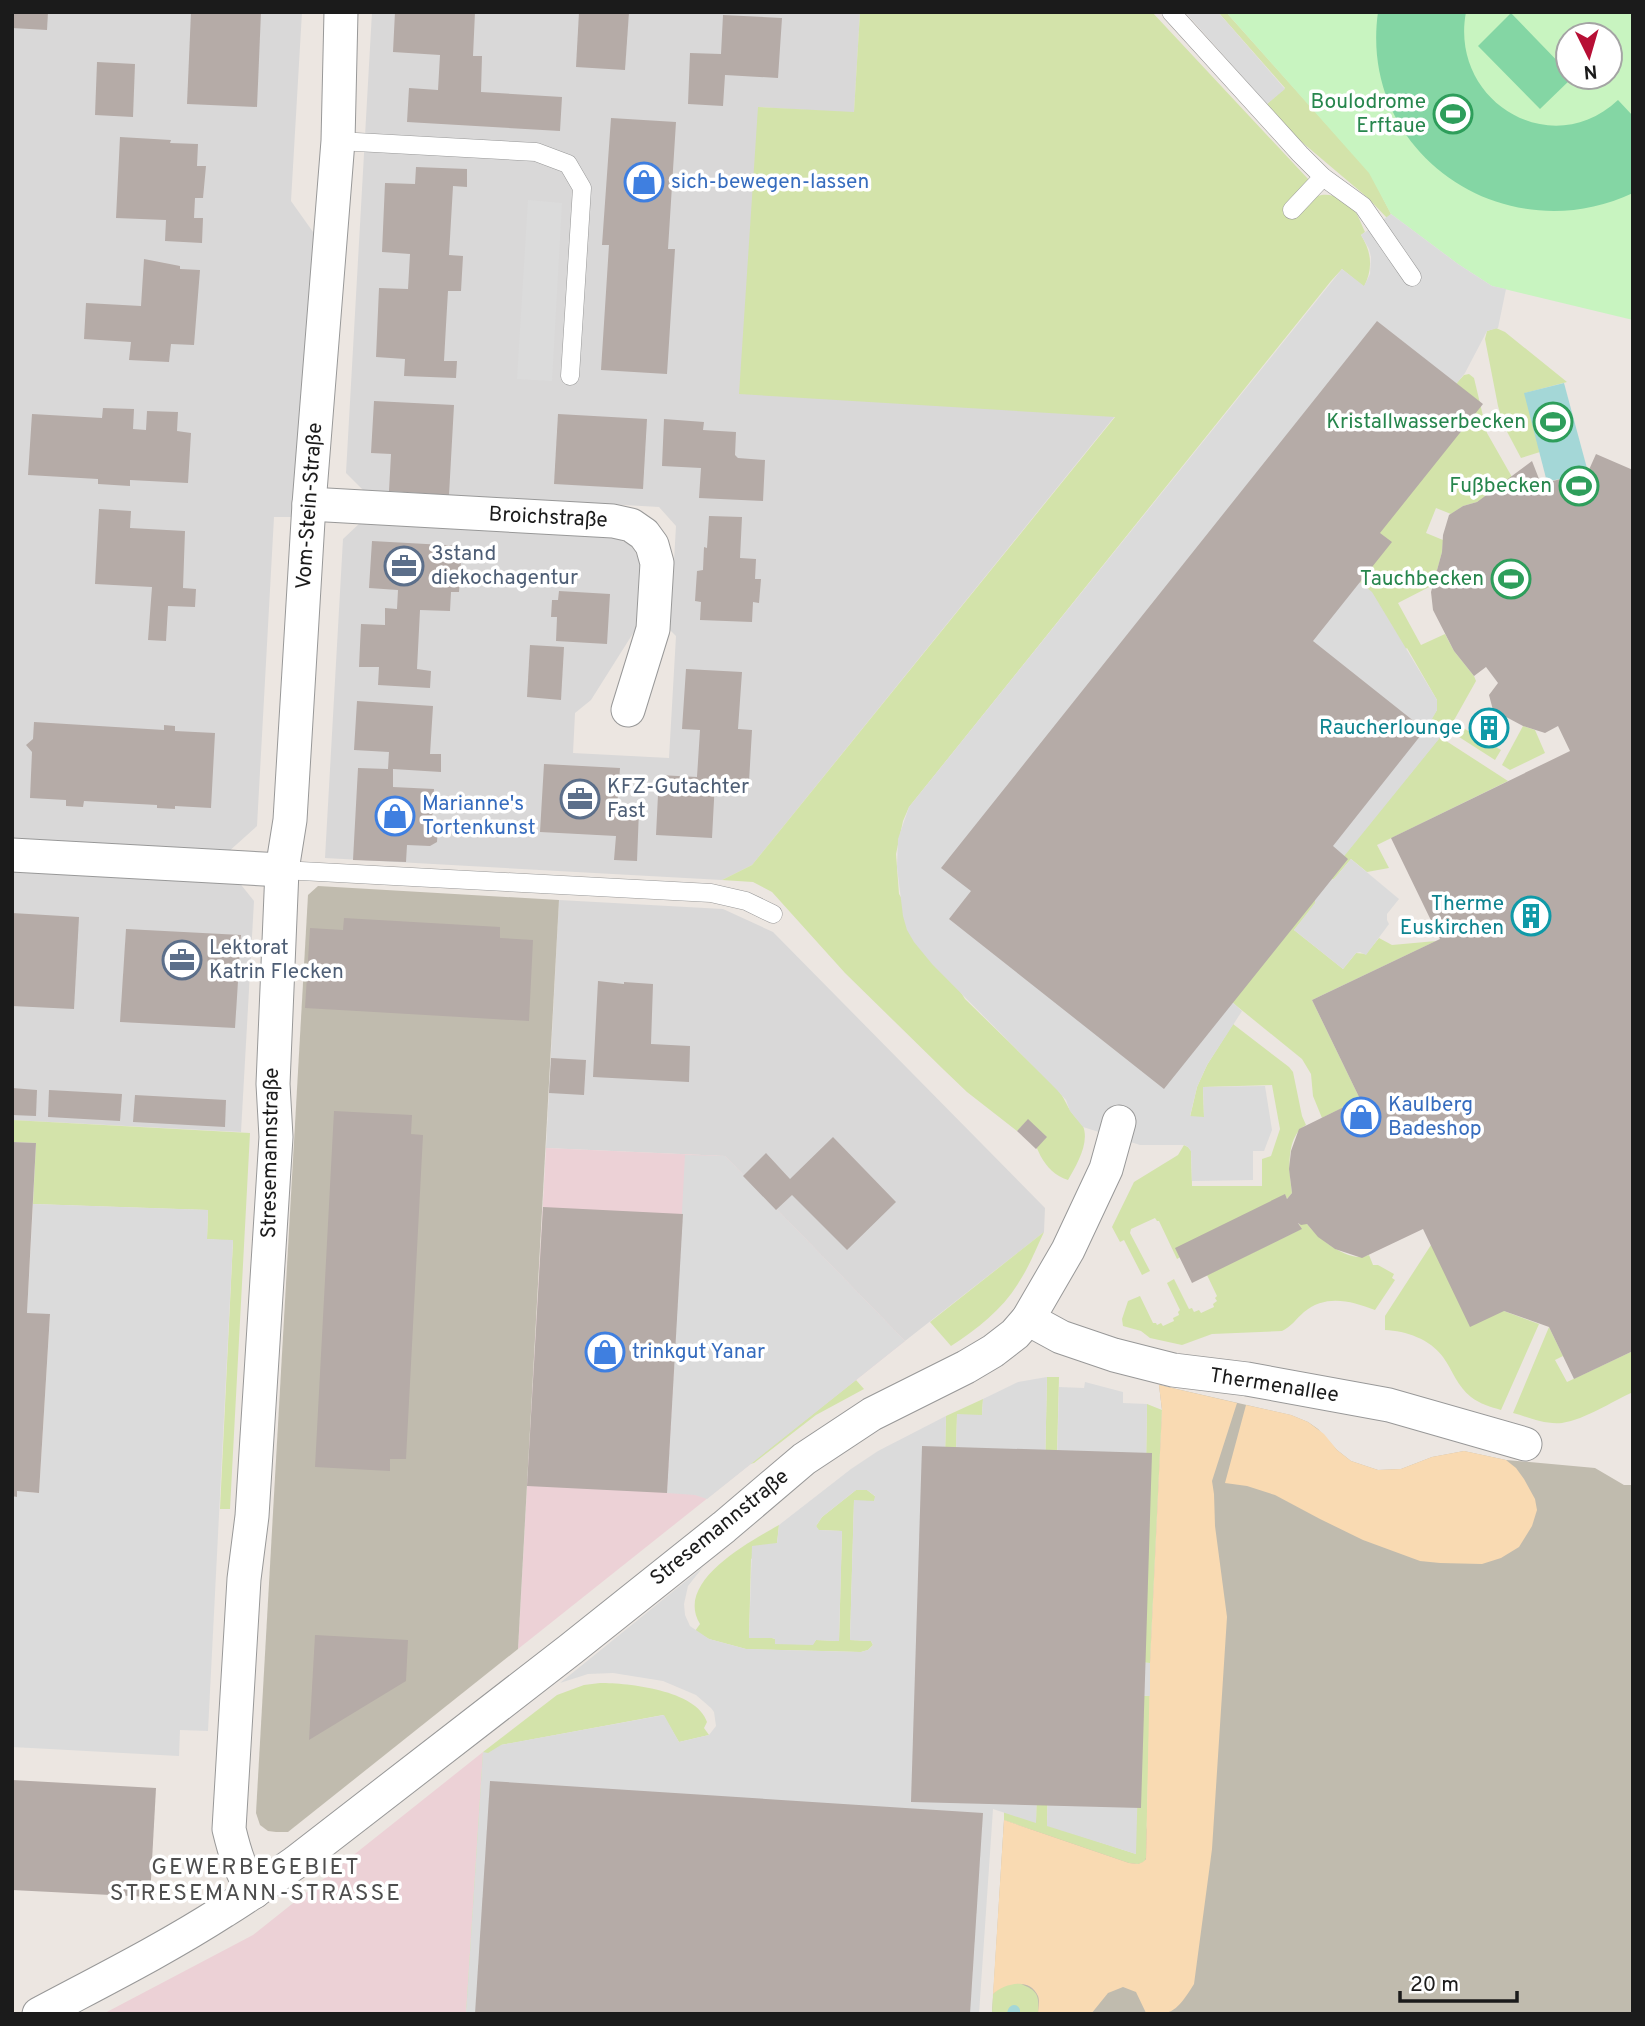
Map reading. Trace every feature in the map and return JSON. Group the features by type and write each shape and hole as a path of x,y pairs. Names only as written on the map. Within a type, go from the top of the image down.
{"street":[{"name":"Vom-Stein-Straße","path":"282,870 290,820 309,505 338,141 341,12"},
{"name":"Broichstraße","path":"309,505 613,521 631,525 644,534 652,545 657,562 653,629 628,710"},
{"path":"12,855 282,870"},
{"name":"Stresemannstraße","path":"254,1892 242,1873 229,1829 244,1579 253,1516 276,1137 273,1084 282,870"},
{"name":"Stresemannstraße","path":"39,2014 144,1959 254,1892 560,1657 804,1459 872,1414 937,1383 993,1351 1016,1334 1028,1319 1056,1270 1084,1215 1106,1168 1119,1122"},
{"name":"Thermenallee","path":"1028,1319 1070,1341 1173,1370 1247,1379 1389,1405 1525,1444"}],"lane":[{"path":"1171,12 1300,154 1323,177 1363,206 1412,276"},
{"path":"338,141 536,152 568,164 582,188 570,376"},
{"path":"1292,210 1323,177"},
{"path":"282,870 711,893 746,901 773,914"}],"shaded area":[{"path":"12,12 302,12 291,201 318,239 299,517 274,517 257,826 227,853 12,840"},
{"path":"372,12 860,12 854,113 759,107 1115,416 752,865 722,880 325,858 343,539 361,522 613,536 630,545 641,566 637,627 591,700 575,713 573,753 669,758 676,636 670,630 676,526 659,507 363,490 346,473"},
{"path":"1185,12 1218,12 1285,89 1267,104"},
{"path":"528,200 562,203 552,381 517,379"},
{"path":"1391,214 1458,264 1492,286 1506,289 1498,328 1487,331 1465,373 1453,388 1345,570 1372,592 1437,700 1437,710 1432,719 1447,729 1337,865 1331,880 1351,859 1399,899 1387,914 1389,924 1366,955 1356,953 1343,969 1294,930 1315,903 1315,897 1229,999 1242,1011 1207,1065 1197,1087 1190,1116 1204,1117 1203,1087 1265,1086 1272,1130 1264,1151 1253,1151 1253,1180 1192,1181 1191,1151 1184,1145 1140,1145 1083,1127 1057,1090 932,964 914,942 903,916 897,867 898,839 909,807 1342,269 1364,286 1370,274 1371,257 1361,235"},
{"path":"12,869 238,881 254,901 241,1132 12,1120"},
{"path":"318,886 559,900 518,1649 288,1832 276,1832 268,1831 260,1825 256,1813 308,895"},
{"path":"559,900 723,909 773,932 1045,1208 1044,1232 905,1341 725,1156 546,1148"},
{"path":"546,1148 725,1156 905,1341 518,1649"},
{"path":"685,1155 725,1156 905,1341 707,1499 695,1495 667,1493"},
{"path":"33,1204 208,1210 207,1239 233,1240 208,1731 180,1730 179,1756 12,1747 12,1496 17,1496 17,1491 39,1493 50,1315 27,1313"},
{"path":"1047,1377 1041,1650 1052,1651 1059,1387 1084,1388 1085,1382 1123,1392 1123,1403 1147,1404 1146,1466 1134,1662 1150,1663 1150,1696 1130,1695 1140,1704 1136,1854 1047,1826 1050,1702 1039,1701 1036,1823 993,1809 979,2014 466,2014 483,1752 488,1753 501,1745 664,1715 679,1742 709,1735 716,1726 711,1708 696,1695 663,1681 613,1673 588,1674 560,1683 703,1567 688,1586 684,1604 690,1626 709,1639 746,1649 868,1650 873,1645 871,1641 850,1640 854,1500 874,1501 875,1496 867,1490 856,1490 822,1517 816,1526 819,1530 842,1531 839,1641 816,1640 813,1645 775,1644 775,1639 772,1638 749,1638 752,1546 777,1543 779,1525 851,1469 878,1451 946,1416 940,1648 951,1648 957,1414 982,1415 983,1399 1018,1382"},
{"path":"1159,1385 1291,1415 1318,1429 1351,1461 1378,1470 1401,1469 1432,1457 1464,1451 1506,1460 1595,1468 1624,1485 1633,1485 1633,2014 992,2014 1004,1820 1138,1864 1148,1821 1150,1663 1162,1410"},
{"path":"483,1752 466,2014 103,2014 253,1935"}],"green space":[{"path":"860,12 1152,12 1309,180 1287,207 1299,215 1310,201 1320,195 1342,199 1357,215 1365,232 1361,235 1369,254 1370,267 1364,287 1342,269 1331,281 909,807 903,821 896,854 899,894 965,999 1057,1089 1083,1126 1085,1140 1068,1180 1052,1170 1040,1156 1028,1120 1017,1131 967,1092 845,973 772,892 753,882 722,880 752,865 1115,417 739,394 758,107 854,112"},
{"path":"1218,12 1226,12 1370,173 1391,214 1387,218 1368,198 1297,138 1267,104 1285,88"},
{"path":"1226,12 1633,12 1633,320 1492,286 1391,214 1369,173"},
{"name":"Boulodrome Erftaue","path":"1378,12 1466,12 1465,44 1473,72 1489,96 1511,113 1536,123 1564,125 1592,118 1618,100 1633,116 1633,193 1585,208 1537,210 1491,200 1450,179 1416,148 1392,109 1378,63"},
{"path":"1511,13 1554,58 1554,91 1559,91 1540,109 1478,46"},
{"path":"1496,328 1505,332 1567,382 1525,393 1540,452 1521,458 1504,426 1485,339 1487,331"},
{"path":"1469,374 1474,378 1487,433 1512,477 1477,502 1463,506 1451,514 1436,508 1426,533 1443,540 1433,585 1398,603 1421,645 1445,634 1454,651 1474,676 1476,681 1453,722 1501,750 1495,760 1431,719 1437,710 1437,700 1407,648 995,962 1452,388 1464,375"},
{"path":"1523,726 1535,730 1545,753 1510,770 1502,765"},
{"path":"1440,737 1508,781 1377,845 1389,868 1367,872 1351,859 1334,879 1330,880 1337,864"},
{"path":"1315,897 1316,903 1294,930 1343,969 1356,953 1366,954 1379,938 1392,945 1436,941 1312,1000 1360,1099 1322,1118 1313,1096 1311,1074 1302,1059 1228,999"},
{"path":"1233,1024 1293,1072 1306,1125 1299,1131 1292,1146 1292,1193 1287,1199 1285,1195 1177,1259 1159,1221 1155,1218 1131,1229 1130,1233 1150,1271 1142,1275 1124,1240 1120,1242 1112,1227 1134,1182 1178,1155 1184,1145 1191,1151 1192,1186 1262,1186 1262,1159 1271,1156 1280,1129 1272,1085 1203,1087 1204,1117 1190,1117 1197,1087 1207,1065"},
{"path":"12,1120 250,1133 230,1509 220,1509 233,1241 207,1239 208,1210 33,1204 36,1143 12,1142"},
{"path":"1299,1224 1307,1224 1327,1243 1344,1253 1361,1257 1369,1255 1373,1265 1394,1274 1392,1278 1395,1280 1375,1310 1348,1302 1330,1301 1312,1306 1282,1331 1212,1334 1182,1345 1150,1338 1141,1331 1123,1326 1122,1319 1128,1301 1140,1296 1153,1323 1161,1323 1163,1326 1174,1321 1173,1318 1179,1315 1180,1310 1167,1283 1174,1279 1189,1309 1192,1308 1194,1312 1199,1310 1201,1313 1214,1307 1217,1296 1207,1275 1301,1229"},
{"path":"1044,1232 1013,1292 980,1325 951,1346 930,1322"},
{"path":"1431,1245 1504,1311 1539,1324 1501,1410 1478,1402 1466,1393 1443,1357 1431,1345 1409,1334 1385,1330 1385,1316"},
{"path":"1549,1327 1563,1356 1555,1360 1567,1382 1633,1351 1633,1392 1589,1414 1562,1423 1543,1422 1513,1413"},
{"path":"1047,1377 1059,1377 1052,1650 1041,1650"},
{"path":"856,1380 864,1389 816,1415 750,1464"},
{"path":"983,1399 982,1415 957,1415 951,1648 940,1647 946,1416"},
{"path":"1147,1404 1162,1410 1150,1663 1134,1662 1146,1466"},
{"path":"860,1489 867,1490 876,1497 874,1501 854,1501 850,1640 871,1641 873,1645 868,1650 746,1649 709,1639 695,1631 700,1624 695,1608 697,1593 706,1579 734,1553 779,1525 777,1543 751,1559 749,1638 772,1638 775,1639 775,1644 839,1641 842,1531 818,1530 816,1526 822,1517"},
{"path":"600,1683 660,1690 690,1702 701,1711 707,1722 704,1728 709,1735 679,1742 663,1715 501,1745 466,2014 483,1752 557,1695 584,1685"},
{"path":"1130,1695 1150,1696 1144,1862 1129,1863 1004,1820 1004,1812 1036,1822 1039,1702 1050,1702 1047,1825 1136,1854"},
{"path":"1019,1983 1036,1994 1038,2014 992,2014 993,1994 1005,1985"}],"sand":[{"path":"1159,1385 1237,1403 1212,1481 1227,1617 1212,1849 1194,1984 1175,2009 1163,2014 1146,2013 1136,1992 1123,1987 1108,1993 1091,2014 1038,2014 1038,1996 1029,1986 1010,1985 993,1994 1004,1820 1129,1863 1138,1864 1146,1859 1150,1663 1162,1410"},
{"path":"1246,1405 1291,1415 1308,1422 1351,1461 1378,1470 1401,1469 1432,1457 1464,1451 1506,1460 1516,1468 1535,1499 1537,1510 1532,1526 1519,1547 1501,1558 1482,1564 1420,1561 1363,1540 1275,1495 1247,1486 1225,1483"}],"water":[{"name":"Kristallwasserbecken","path":"1564,383 1588,472 1547,482 1524,393"}],"building":[{"path":"12,12 48,12 47,30 12,28"},
{"path":"191,12 261,12 257,107 187,104"},
{"path":"395,12 475,12 473,56 482,56 481,92 562,97 560,131 407,122 409,88 438,90 440,55 393,52"},
{"path":"579,12 629,12 625,70 576,67"},
{"path":"723,15 782,18 778,78 725,75 723,106 688,104 690,53 721,54"},
{"path":"97,62 135,64 133,117 95,115"},
{"path":"611,118 676,122 668,249 675,249 667,374 601,370 609,245 602,245"},
{"path":"120,137 198,144 197,166 206,166 203,198 195,198 194,218 203,218 202,243 165,241 166,220 116,218"},
{"path":"416,167 467,169 467,187 453,186 449,255 463,256 461,291 448,291 446,325 444,361 457,361 456,378 404,376 405,359 376,357 379,288 408,289 410,254 382,252 385,183 415,184"},
{"path":"144,259 180,266 180,269 200,270 194,345 171,344 169,362 129,360 131,342 84,339 86,303 141,306"},
{"path":"1377,321 1483,404 1380,533 1392,542 1313,641 1425,730 1333,846 1348,859 1164,1089 949,919 971,891 941,868"},
{"path":"374,401 454,405 449,495 389,491 391,454 371,453"},
{"path":"103,408 134,409 133,429 146,430 147,411 178,412 177,431 191,433 188,483 130,480 130,486 98,484 98,479 28,475 32,414 102,418"},
{"path":"558,414 647,419 643,489 554,484"},
{"path":"664,419 704,422 703,430 736,432 735,455 738,458 765,460 763,501 699,498 701,468 662,466"},
{"name":"Therme Euskirchen","path":"1596,454 1633,470 1633,1351 1574,1379 1549,1327 1504,1311 1470,1327 1423,1229 1362,1258 1335,1249 1318,1237 1307,1224 1298,1223 1302,1229 1192,1283 1175,1248 1285,1194 1287,1199 1292,1193 1289,1169 1291,1151 1299,1129 1360,1099 1312,1000 1440,939 1391,838 1570,751 1558,726 1545,733 1523,726 1493,710 1489,695 1498,683 1486,667 1474,676 1454,651 1433,610 1431,592 1449,515 1463,506 1477,502 1532,461 1541,484 1588,472"},
{"path":"99,509 131,511 130,528 185,531 183,588 196,589 195,607 168,606 166,641 148,640 152,587 95,584"},
{"path":"709,516 742,517 740,558 756,559 755,579 761,579 759,603 753,602 752,622 700,620 701,602 695,601 697,571 703,570"},
{"path":"372,541 462,546 459,592 451,592 450,611 420,610 417,669 431,671 430,688 378,685 379,667 359,667 361,624 385,625 385,608 397,609 398,590 369,588"},
{"path":"559,591 610,594 607,644 556,641 557,617 551,617 552,600 558,600"},
{"path":"530,645 564,647 561,700 527,697"},
{"path":"686,669 742,672 738,729 752,730 749,782 715,781 712,838 656,835 659,775 697,777 700,730 682,729"},
{"path":"357,701 433,706 430,754 441,754 441,772 393,769 393,787 434,789 432,822 438,826 437,842 430,846 407,845 406,862 353,860 358,768 388,769 389,752 354,750"},
{"name":"Raucherlounge","path":"1479,711 1509,729 1499,746 1469,728"},
{"path":"34,722 164,730 164,725 175,726 175,731 215,733 211,808 175,806 175,809 157,808 157,805 84,801 83,807 66,806 66,800 30,798 32,752 26,745 33,739"},
{"path":"544,764 620,768 617,808 639,810 637,861 614,860 616,836 540,832"},
{"path":"12,913 79,917 74,1009 12,1006"},
{"path":"344,918 500,927 500,938 533,940 529,1021 305,1008 310,928 343,930"},
{"path":"126,929 241,935 235,1028 120,1022"},
{"path":"598,981 653,984 651,1044 690,1046 689,1082 593,1077"},
{"path":"551,1058 586,1060 584,1095 549,1093"},
{"path":"12,1088 37,1090 36,1116 12,1115"},
{"path":"49,1090 122,1094 120,1121 48,1117"},
{"path":"135,1095 226,1100 225,1127 133,1122"},
{"path":"334,1111 412,1115 411,1134 423,1135 406,1459 390,1459 390,1471 315,1467"},
{"path":"1028,1119 1047,1137 1036,1149 1017,1131"},
{"path":"833,1137 896,1202 847,1250 792,1195 776,1210 743,1176 766,1153 790,1179"},
{"path":"12,1142 36,1143 27,1313 50,1314 39,1493 17,1491 17,1497 12,1496"},
{"name":"trinkgut Yanar","path":"543,1207 683,1214 667,1493 527,1486"},
{"path":"922,1446 1152,1453 1141,1808 911,1802"},
{"path":"315,1635 408,1640 406,1681 309,1740"},
{"path":"12,1780 156,1788 150,1897 12,1890"},
{"path":"490,1781 983,1813 970,2014 475,2014"}],"place":[{"name":"Boulodrome Erftaue","path":"1453,114"},
{"name":"sich-bewegen-lassen","path":"644,182"},
{"name":"Kristallwasserbecken","path":"1553,422"},
{"name":"Fußbecken","path":"1579,486"},
{"name":"3stand diekochagentur","path":"404,566"},
{"name":"Tauchbecken","path":"1511,579"},
{"name":"Raucherlounge","path":"1489,728"},
{"name":"KFZ-Gutachter Fast","path":"580,799"},
{"name":"Marianne's Tortenkunst","path":"395,816"},
{"name":"Therme Euskirchen","path":"1531,916"},
{"name":"Lektorat Katrin Flecken","path":"182,960"},
{"name":"Kaulberg Badeshop","path":"1361,1117"},
{"name":"trinkgut Yanar","path":"605,1352"}],"district":[{"name":"GEWERBEGEBIET STRESEMANN-STRASSE","path":"256,1881"}]}
